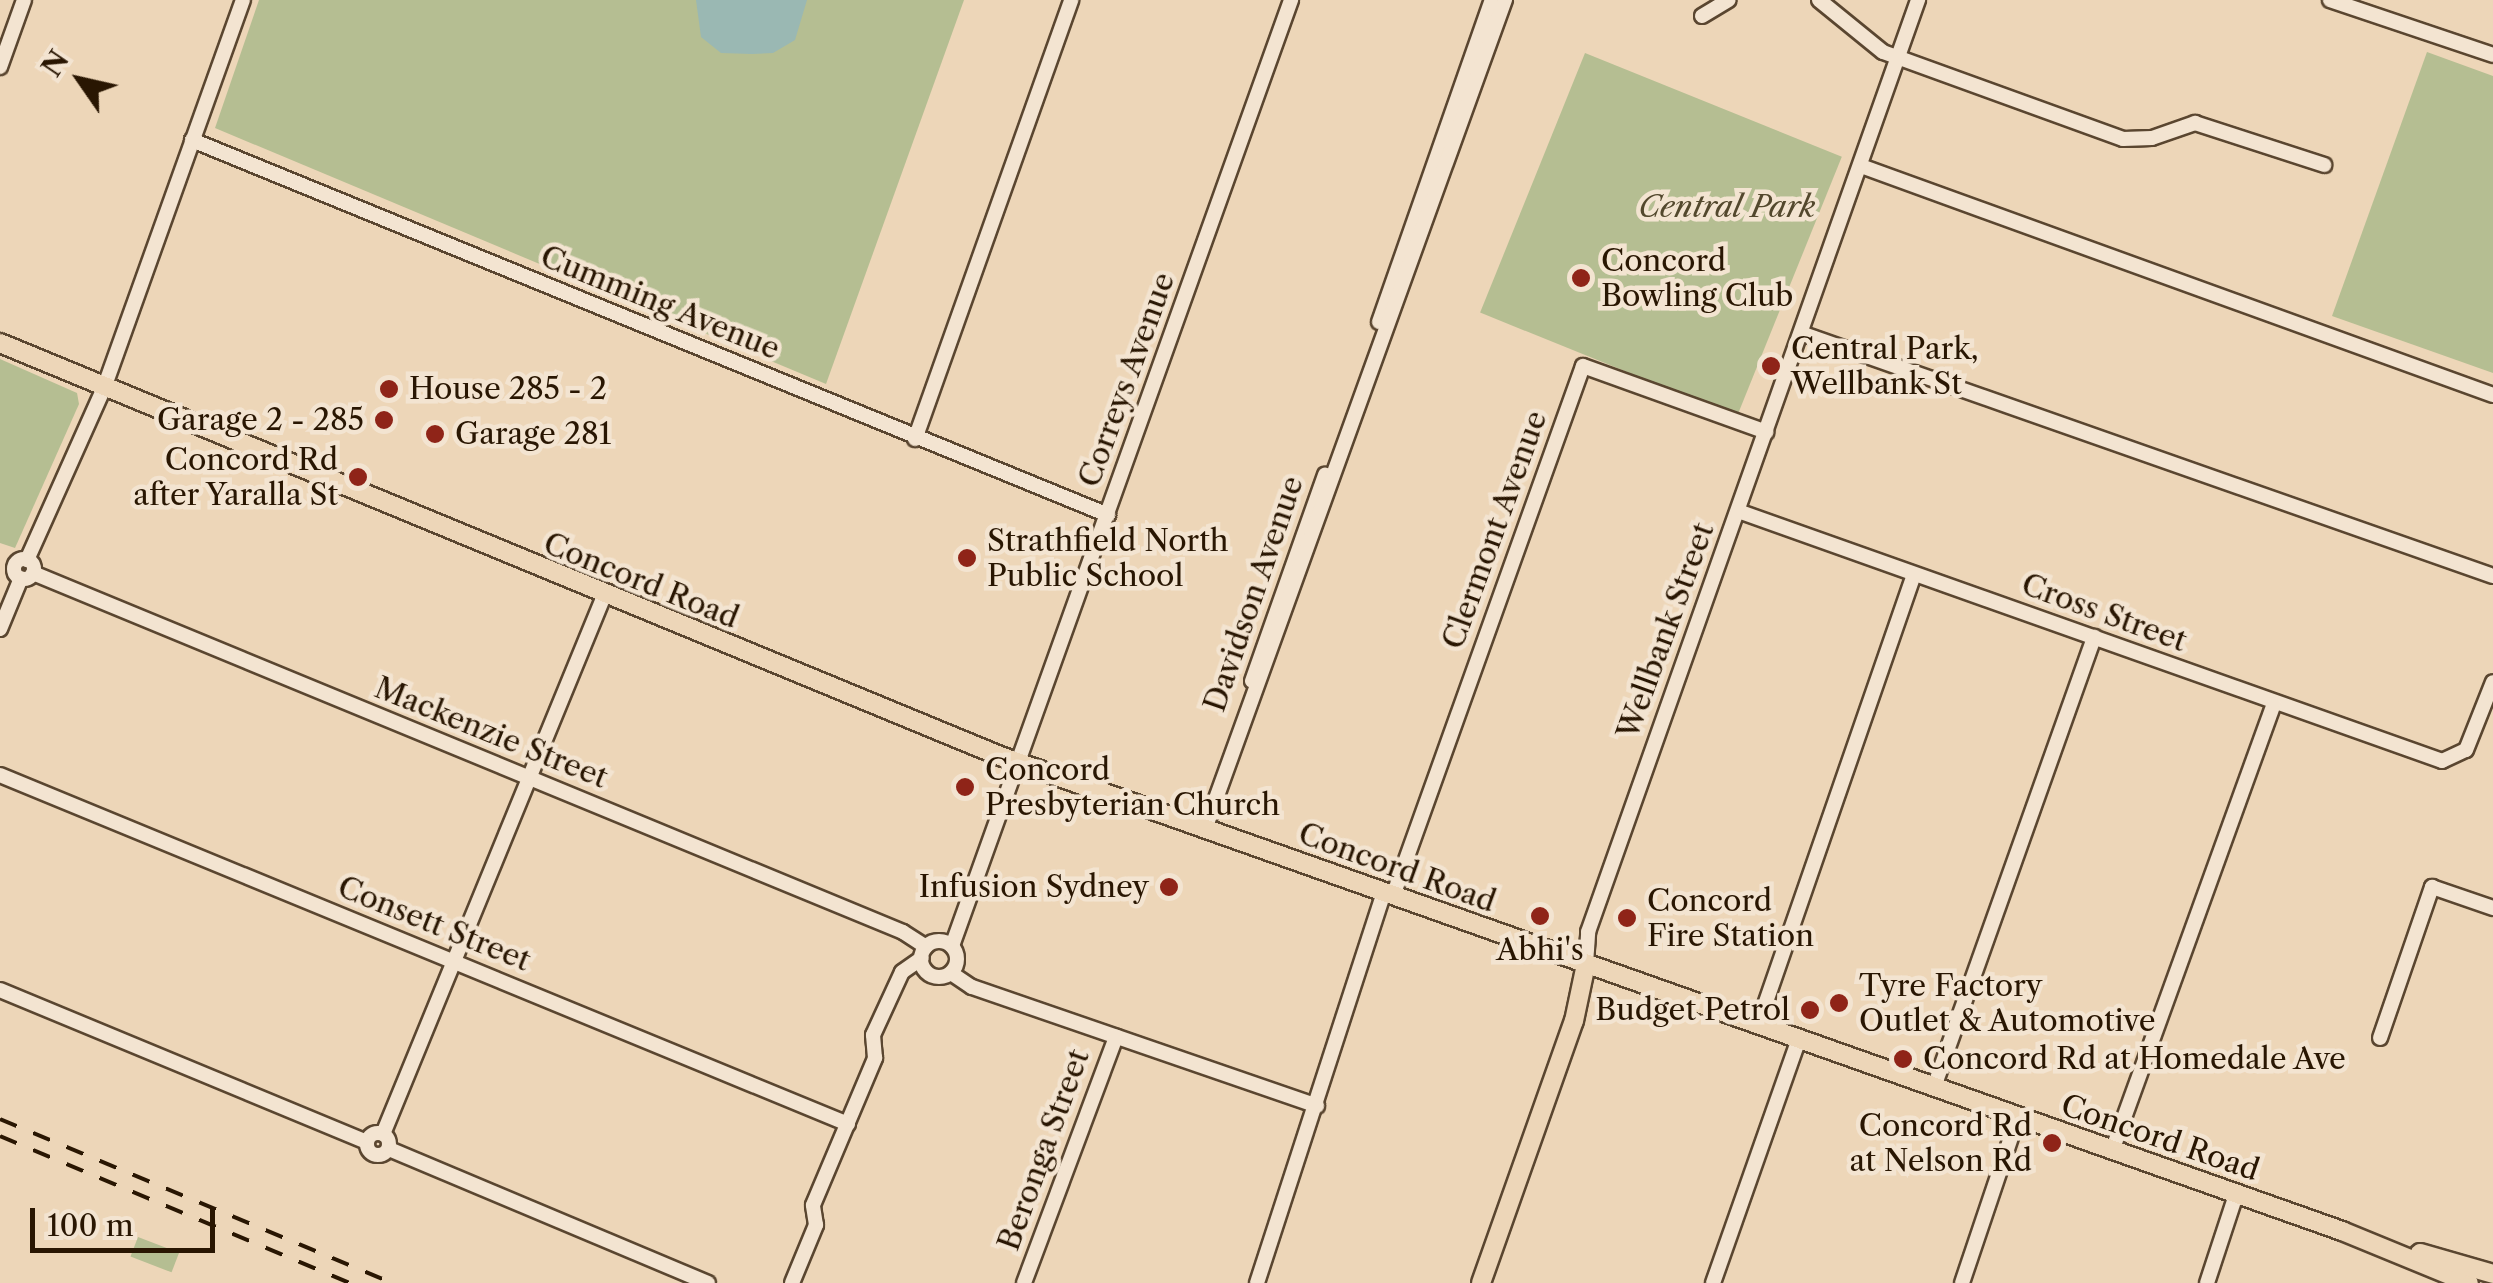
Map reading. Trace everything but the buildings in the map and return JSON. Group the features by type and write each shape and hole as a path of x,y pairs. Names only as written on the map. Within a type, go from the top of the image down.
{"main road":[{"name":"Concord Road","path":"0,343 604,596 1020,764 2342,1231 2469,1283"},
{"name":"Wellbank Street","path":"1481,1283 1574,1021 1586,964"},
{"name":"Concord Road","path":"2433,1271 2493,1274"}],"street":[{"path":"0,68 24,0"},
{"path":"0,629 104,388 242,0"},
{"path":"915,438 1071,0"},
{"name":"Correys Avenue","path":"952,946 1291,0"},
{"name":"Davidson Avenue","path":"1204,829 1492,0"},
{"name":"Davidson Avenue","path":"1204,829 1504,0"},
{"path":"1702,16 1728,0"},
{"path":"1819,0 1868,45 2123,139 2152,138 2196,123 2324,165"},
{"name":"Wellbank Street","path":"1586,964 1588,932 1918,0"},
{"path":"2339,2 2493,55"},
{"name":"Cumming Avenue","path":"192,140 1108,516"},
{"path":"1861,166 2493,394"},
{"path":"1800,334 2493,576"},
{"name":"Clermont Avenue","path":"1389,895 1583,366 1766,432"},
{"name":"Cross Street","path":"1738,511 2274,704 2452,761 2466,750 2493,682"},
{"name":"Mackenzie Street","path":"0,560 903,932 924,953"},
{"path":"1758,1025 1914,574"},
{"path":"386,1142 454,962 604,596"},
{"path":"1934,1087 2094,637"},
{"path":"2112,1151 2274,704"},
{"name":"Consett Street","path":"0,776 848,1124"},
{"path":"2380,1038 2432,887 2493,908"},
{"path":"1256,1283 1389,895"},
{"path":"792,1283 816,1225 813,1206 876,1058 873,1035 906,966 936,942 952,946 957,956 951,973"},
{"path":"924,953 934,976 951,973 972,986 1316,1106"},
{"path":"0,990 367,1142 386,1142 708,1283"},
{"name":"Beronga Street","path":"1024,1283 1116,1037"},
{"path":"1714,1283 1800,1039"},
{"path":"1962,1283 2018,1117"},
{"path":"2208,1283 2236,1194"}],"green space":[{"path":"259,0 964,0 826,384 215,128"},
{"path":"2427,52 2493,76 2493,373 2332,316"},
{"name":"Central Park","path":"1585,53 1842,157 1737,416 1480,313"},
{"path":"0,359 77,393 79,404 15,548 0,543"},
{"path":"138,1237 179,1253 172,1272 130,1257"}],"water":[{"path":"696,0 807,0 795,40 773,53 752,54 721,53 701,37"}],"railway":[{"path":"0,1119 393,1283"},
{"path":"0,1136 349,1283"}],"place":[{"name":"Concord Bowling Club","path":"1581,278"},
{"name":"Central Park, Wellbank St","path":"1771,366"},
{"name":"House 285 - 2","path":"389,389"},
{"name":"Garage 2 - 285","path":"384,420"},
{"name":"Garage 281","path":"435,434"},
{"name":"Concord Rd after Yaralla St","path":"358,477"},
{"name":"Strathfield North Public School","path":"967,558"},
{"name":"Concord Presbyterian Church","path":"965,787"},
{"name":"Infusion Sydney","path":"1169,887"},
{"name":"Abhi's","path":"1540,916"},
{"name":"Concord Fire Station","path":"1627,918"},
{"name":"Tyre Factory Outlet & Automotive","path":"1839,1003"},
{"name":"Budget Petrol","path":"1810,1010"},
{"name":"Concord Rd at Homedale Ave","path":"1903,1059"},
{"name":"Concord Rd at Nelson Rd","path":"2052,1143"}]}
